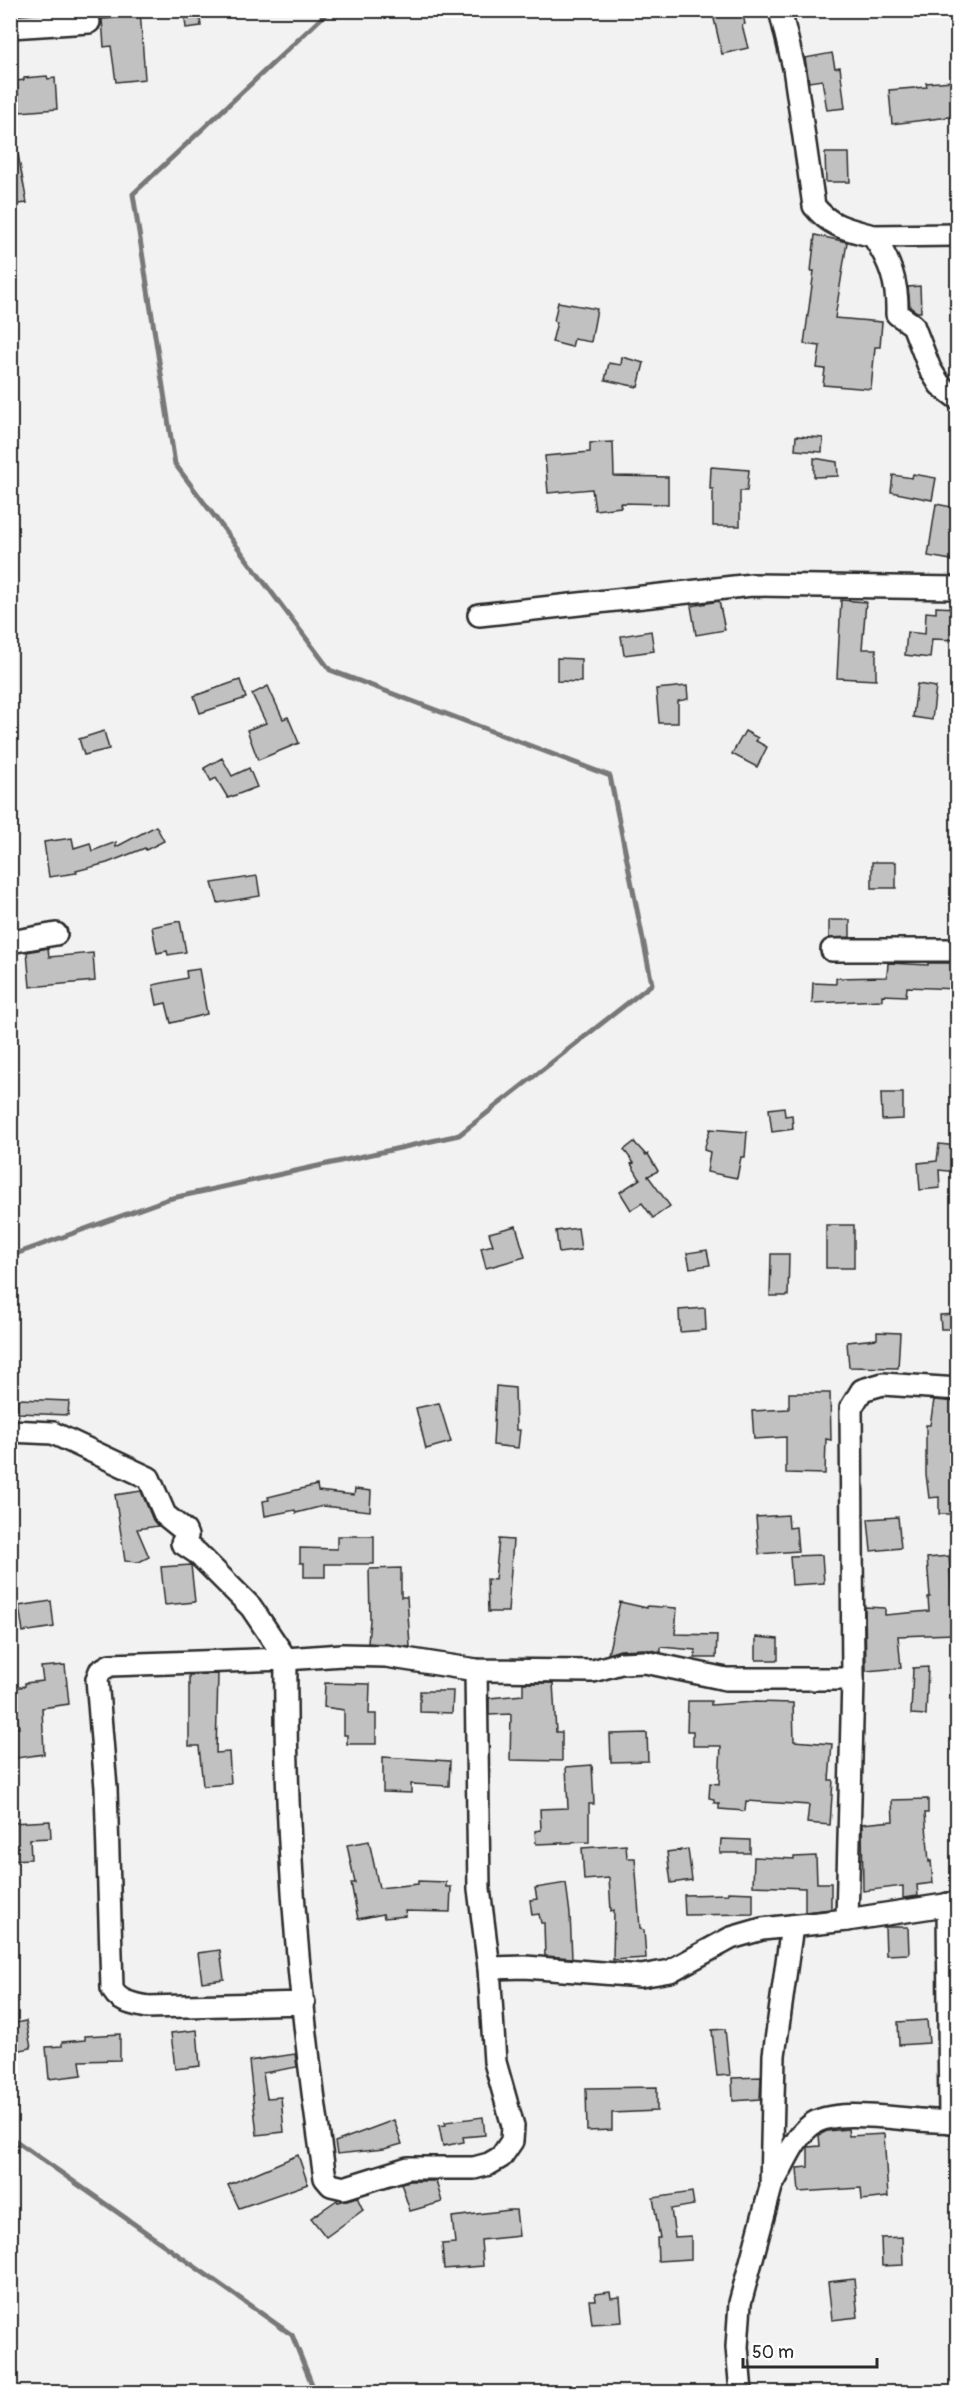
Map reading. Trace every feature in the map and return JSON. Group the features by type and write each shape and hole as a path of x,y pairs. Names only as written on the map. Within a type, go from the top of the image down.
{"street":[{"path":"780,10 794,68 814,206 825,219 837,226 873,236 957,235"},
{"path":"15,21 89,22"},
{"path":"873,236 885,254 898,291 897,314 913,325 930,369 940,386 957,399"},
{"path":"479,615 752,585 957,588"},
{"path":"10,942 56,934"},
{"path":"832,950 957,950"},
{"path":"847,1920 853,1678 850,1408 862,1390 883,1384 957,1389"},
{"path":"10,1431 53,1433 149,1478 165,1515 186,1531 187,1536 182,1543 197,1553 251,1607 286,1659 285,1756 298,1954 321,2150 325,2178 331,2186 344,2188 408,2168 474,2168 489,2164 501,2157 512,2141 513,2126 495,2062 489,1968 479,1888 476,1670"},
{"path":"304,2003 147,2007 123,2000 114,1994 106,1788 97,1680 100,1671 110,1665 342,1655 386,1656 476,1670 593,1671 621,1663 645,1662 726,1679 853,1678"},
{"path":"489,1968 525,1967 641,1976 670,1971 730,1938 762,1929 847,1920 953,1904 954,2122 851,2116 827,2117 811,2124 798,2139 771,2187"},
{"path":"741,2392 737,2347 740,2303 771,2187 774,2055 792,1926"}],"building":[{"path":"113,10 140,10 145,79 116,82 111,46 104,47 102,19 114,18"},
{"path":"184,10 199,10 201,26 186,28"},
{"path":"712,10 742,10 745,24 742,25 748,48 722,54"},
{"path":"832,53 835,68 840,67 845,108 827,110 822,80 809,82 805,58"},
{"path":"47,76 48,79 55,78 57,109 20,112 17,81 24,80 24,78"},
{"path":"953,81 957,116 892,124 889,90 927,87 926,83"},
{"path":"825,153 849,153 850,182 826,182"},
{"path":"10,154 18,154 27,203 10,205"},
{"path":"815,235 847,242 835,318 882,322 880,347 875,347 871,389 823,385 825,369 817,368 820,346 804,344 814,271 811,271"},
{"path":"920,286 921,312 917,312 910,307 908,287"},
{"path":"558,302 597,309 591,342 574,339 572,347 552,342 557,322 554,321"},
{"path":"622,357 644,363 638,387 605,380 609,363 621,365"},
{"path":"796,436 823,438 822,452 795,450"},
{"path":"613,442 614,476 668,477 668,504 620,503 621,507 595,510 592,489 548,493 545,456 590,452 590,443"},
{"path":"814,458 837,462 838,476 814,477"},
{"path":"711,467 749,470 747,491 740,491 740,526 713,526"},
{"path":"913,474 936,478 932,500 891,492 893,475 912,478"},
{"path":"936,504 957,508 957,561 928,556"},
{"path":"841,600 866,602 862,649 876,649 876,680 837,678"},
{"path":"719,601 725,630 696,635 691,606"},
{"path":"936,607 957,608 957,640 932,639 930,658 905,655 907,632 925,634 926,612 936,613"},
{"path":"651,631 654,651 624,655 621,636"},
{"path":"557,658 581,659 581,682 557,681"},
{"path":"240,680 246,698 200,713 194,696"},
{"path":"917,684 936,687 932,720 913,717"},
{"path":"268,686 283,719 288,717 299,743 258,760 247,730 266,723 252,694"},
{"path":"687,686 688,699 678,701 678,723 659,723 656,689"},
{"path":"104,731 109,749 84,755 79,739"},
{"path":"745,731 758,738 756,741 767,747 757,767 732,754"},
{"path":"222,758 232,776 249,768 257,787 228,798 216,778 211,781 204,768"},
{"path":"156,826 164,841 146,850 145,848 107,863 76,871 77,873 49,877 44,842 72,838 74,848 90,843 92,851 116,842 116,847"},
{"path":"872,862 896,862 896,888 872,888"},
{"path":"257,876 260,896 218,903 212,883"},
{"path":"829,920 850,920 850,937 829,938"},
{"path":"180,921 186,952 168,955 167,951 157,953 152,927"},
{"path":"48,948 49,957 93,953 95,981 30,987 27,952"},
{"path":"888,963 928,965 928,963 957,963 957,989 907,987 906,996 882,995 882,1000 812,1003 813,983 836,984 836,978 887,977"},
{"path":"199,969 207,1014 171,1023 166,1003 157,1005 153,985 187,978 186,971"},
{"path":"881,1093 903,1093 903,1119 882,1120"},
{"path":"784,1107 785,1116 792,1115 793,1129 772,1132 769,1109"},
{"path":"710,1129 747,1132 745,1157 741,1157 737,1178 707,1172 710,1152 704,1150"},
{"path":"634,1142 646,1155 648,1154 658,1171 648,1176 670,1206 653,1218 642,1203 631,1210 620,1192 640,1179 631,1164 634,1163 624,1150"},
{"path":"939,1144 957,1146 957,1172 939,1170 940,1188 920,1190 918,1163 937,1161"},
{"path":"826,1225 854,1225 854,1268 826,1268"},
{"path":"516,1226 525,1257 486,1268 481,1248 493,1245 489,1233"},
{"path":"578,1228 581,1250 559,1253 556,1231"},
{"path":"707,1250 710,1265 690,1268 687,1253"},
{"path":"771,1254 789,1254 788,1296 770,1296"},
{"path":"705,1308 706,1330 680,1332 679,1310"},
{"path":"957,1314 957,1329 941,1329 940,1315"},
{"path":"877,1332 900,1333 898,1368 849,1367 847,1342 877,1339"},
{"path":"496,1386 515,1388 516,1430 520,1430 518,1448 493,1445"},
{"path":"789,1393 830,1393 831,1440 826,1439 825,1474 786,1473 786,1437 754,1439 752,1411 789,1409"},
{"path":"18,1399 69,1401 68,1415 18,1413"},
{"path":"934,1400 957,1402 957,1514 939,1514 939,1497 929,1498 926,1474 926,1425 930,1425"},
{"path":"439,1403 451,1442 426,1449 416,1408"},
{"path":"317,1485 318,1491 354,1495 355,1489 371,1491 370,1511 323,1506 296,1513 295,1510 265,1516 263,1501 269,1500 268,1497"},
{"path":"141,1491 153,1520 158,1526 137,1529 149,1557 139,1562 125,1561 115,1495"},
{"path":"788,1515 789,1528 796,1527 798,1551 759,1554 756,1517"},
{"path":"898,1517 901,1548 871,1551 868,1519"},
{"path":"337,1536 374,1536 374,1564 325,1564 325,1577 304,1577 304,1563 300,1563 300,1548 337,1549"},
{"path":"499,1539 513,1540 508,1612 488,1612 487,1579 495,1580"},
{"path":"822,1555 824,1583 792,1585 790,1556"},
{"path":"949,1556 955,1634 898,1636 901,1668 866,1671 865,1607 885,1608 885,1615 929,1611 927,1558"},
{"path":"191,1565 195,1602 165,1605 161,1567"},
{"path":"401,1568 401,1597 407,1597 410,1647 368,1643 369,1569"},
{"path":"51,1601 54,1627 23,1632 19,1606"},
{"path":"620,1602 647,1608 647,1606 677,1608 675,1634 717,1635 716,1658 695,1658 695,1650 661,1647 661,1652 644,1649 620,1650 608,1654"},
{"path":"756,1637 778,1639 778,1660 756,1660"},
{"path":"65,1665 69,1704 42,1708 44,1754 10,1759 10,1728 19,1728 14,1688 25,1686 25,1683 43,1681 41,1667"},
{"path":"928,1667 926,1715 911,1714 913,1668"},
{"path":"218,1674 216,1753 229,1752 231,1784 203,1786 199,1746 189,1746 189,1675"},
{"path":"325,1683 370,1684 369,1714 376,1714 376,1744 347,1744 347,1735 344,1735 344,1710 324,1707"},
{"path":"523,1683 553,1683 556,1732 562,1732 562,1761 510,1760 511,1714 489,1715 489,1698 523,1695"},
{"path":"420,1691 453,1691 452,1713 420,1712"},
{"path":"688,1701 711,1701 711,1705 755,1702 793,1703 794,1741 832,1744 829,1780 833,1780 830,1825 807,1823 809,1805 746,1801 745,1811 719,1809 719,1803 714,1803 714,1799 709,1798 710,1783 719,1784 721,1746 693,1746 693,1731 687,1731"},
{"path":"647,1733 648,1761 611,1762 610,1734"},
{"path":"383,1757 450,1761 449,1786 411,1784 411,1793 383,1792"},
{"path":"592,1765 594,1804 589,1804 589,1842 536,1844 535,1831 541,1830 540,1809 568,1808 566,1767"},
{"path":"928,1799 928,1813 925,1813 933,1883 917,1885 918,1896 903,1898 903,1886 863,1891 862,1824 893,1821 892,1800"},
{"path":"50,1821 51,1838 30,1839 31,1859 11,1860 10,1823"},
{"path":"721,1839 750,1840 750,1853 720,1853"},
{"path":"369,1841 379,1888 418,1884 418,1881 446,1882 446,1887 451,1887 450,1912 405,1911 406,1916 384,1918 383,1914 358,1919 351,1883 355,1883 347,1845"},
{"path":"626,1845 627,1858 635,1858 640,1929 644,1930 646,1958 613,1960 614,1910 611,1911 609,1878 584,1880 582,1848"},
{"path":"688,1849 692,1880 671,1883 667,1852"},
{"path":"816,1856 817,1883 831,1883 831,1909 805,1912 805,1888 753,1886 754,1857 794,1859 794,1857"},
{"path":"566,1883 572,1958 545,1956 544,1923 541,1923 539,1914 532,1915 530,1900 537,1899 535,1888"},
{"path":"728,1892 753,1893 753,1914 685,1915 684,1895 728,1894"},
{"path":"885,1927 908,1927 909,1954 886,1955"},
{"path":"220,1950 224,1979 202,1982 198,1953"},
{"path":"927,2020 929,2043 899,2045 898,2022"},
{"path":"26,2021 31,2048 10,2052 10,2024"},
{"path":"725,2029 730,2075 717,2076 712,2030"},
{"path":"197,2030 200,2066 175,2069 171,2033"},
{"path":"120,2034 120,2060 80,2061 82,2075 49,2079 46,2047 62,2046 62,2042 85,2040 85,2036"},
{"path":"295,2054 297,2067 263,2073 267,2098 281,2097 284,2132 257,2135 249,2061"},
{"path":"761,2077 760,2099 733,2101 732,2078"},
{"path":"657,2087 657,2111 612,2113 612,2130 587,2131 586,2088"},
{"path":"483,2117 485,2135 463,2137 464,2142 443,2146 439,2126 446,2125 445,2122"},
{"path":"394,2120 402,2144 384,2149 337,2154 335,2142"},
{"path":"848,2129 849,2136 884,2134 888,2197 862,2200 861,2188 799,2192 797,2168 808,2167 808,2147 820,2146 819,2135 827,2131"},
{"path":"298,2155 308,2184 239,2208 228,2185"},
{"path":"436,2181 442,2202 410,2211 401,2183"},
{"path":"692,2192 694,2205 671,2209 675,2237 691,2236 691,2259 658,2261 657,2238 660,2238 653,2198"},
{"path":"357,2197 363,2210 326,2237 311,2218 337,2200 338,2202"},
{"path":"516,2210 519,2236 481,2240 483,2266 444,2269 442,2244 455,2243 452,2217"},
{"path":"902,2237 903,2265 882,2266 881,2238"},
{"path":"854,2279 858,2317 832,2320 828,2282"},
{"path":"610,2292 611,2298 620,2297 622,2322 592,2324 589,2300 596,2300 595,2294"}],"waterway":[{"path":"10,1256 168,1199 459,1135 652,984 610,776 330,670 175,464 133,194 330,10"},
{"path":"10,2140 16,2141 292,2335 315,2392"}]}
